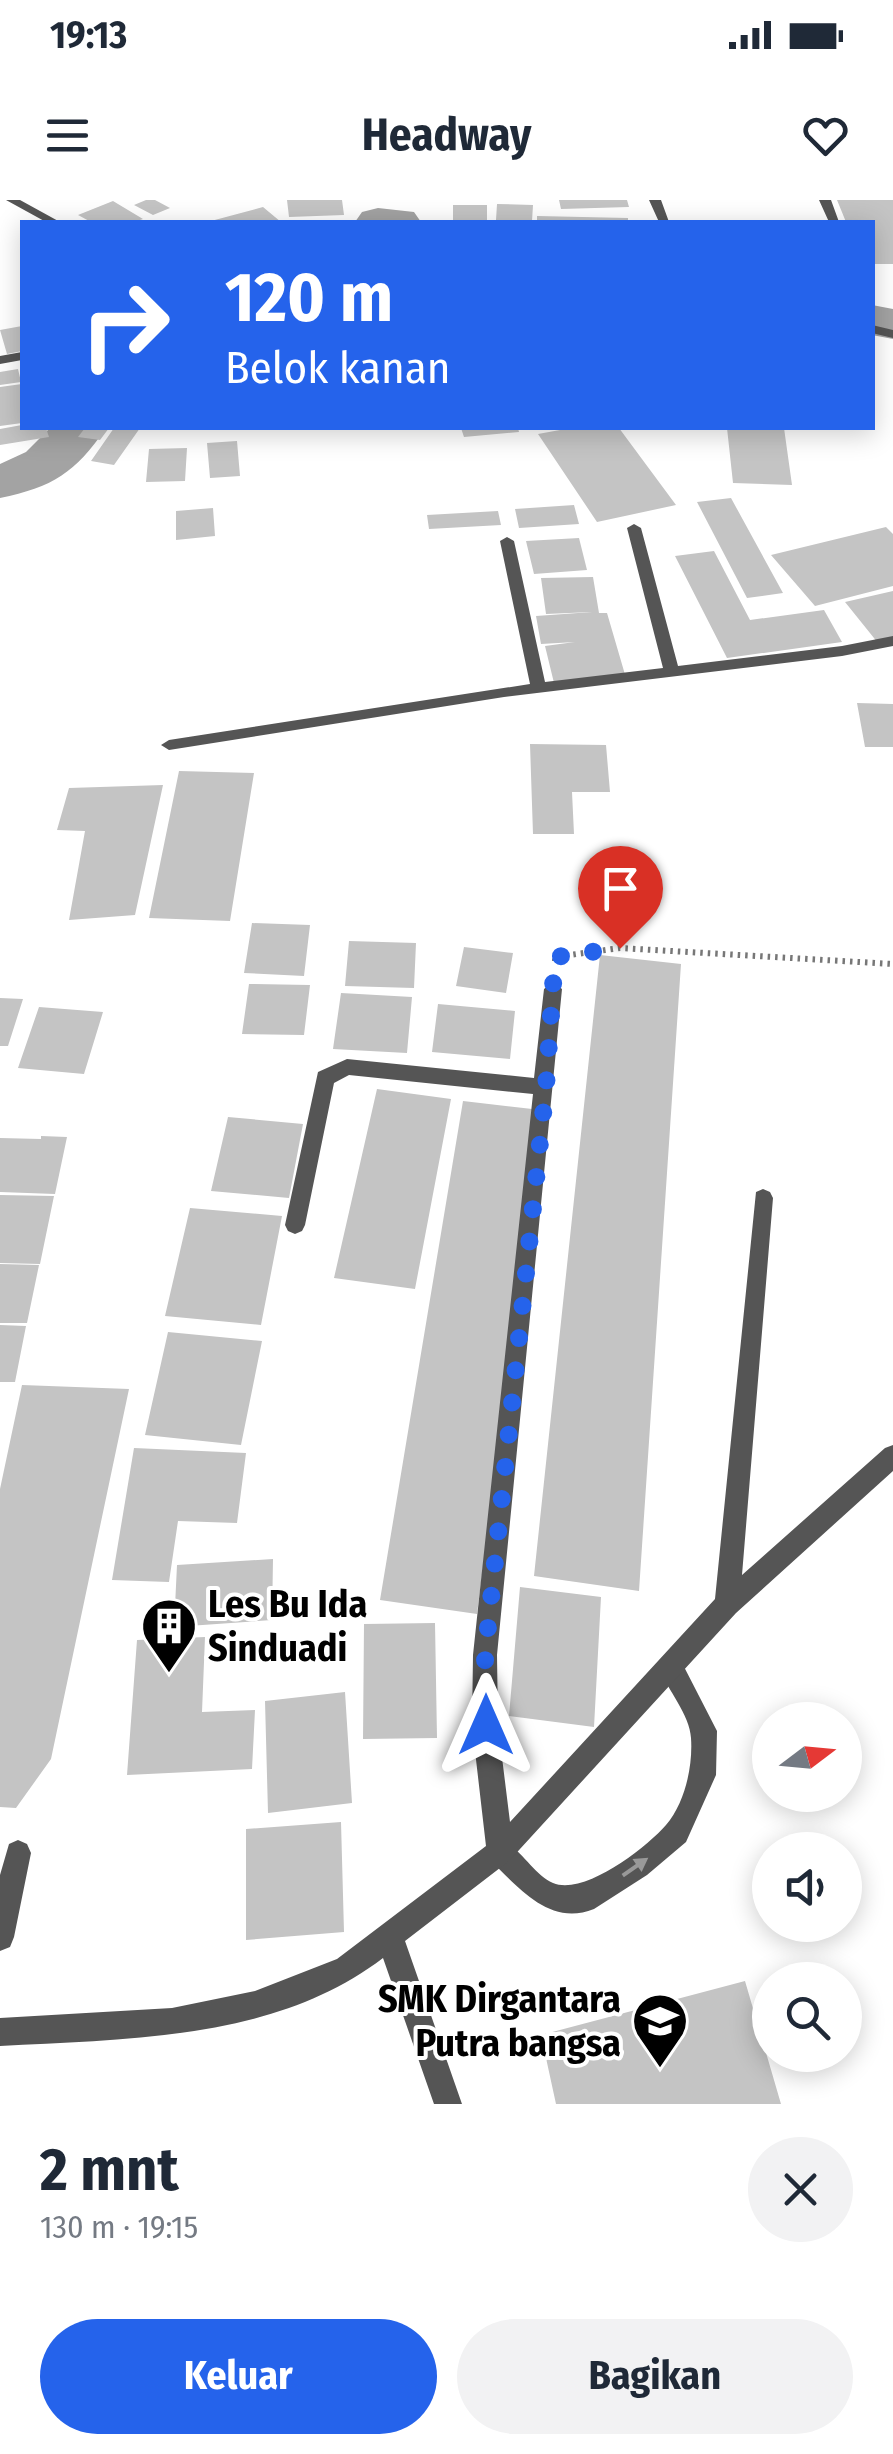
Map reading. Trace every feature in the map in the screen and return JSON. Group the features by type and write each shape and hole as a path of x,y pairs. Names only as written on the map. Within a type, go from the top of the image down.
{"street":[{"path":"12,200 50,220"},
{"path":"634,528 672,673"},
{"path":"507,541 539,690"},
{"path":"169,745 504,692 672,673 893,641"},
{"path":"552,988 546,1087 485,1655 486,1725 500,1852 547,1896 584,1899 638,1866 677,1834 703,1776 704,1730 671,1668"},
{"path":"295,1224 325,1078 333,1071 347,1067 546,1087"},
{"path":"727,1604 763,1198"},
{"path":"0,2032 172,2022 255,2005 346,1969 500,1852 727,1604 893,1456"},
{"path":"0,1937 18,1853"},
{"path":"389,1935 448,2104"}],"path":[{"path":"552,988 555,957 620,948 723,958 893,964"}],"building":[{"path":"146,200 170,208 153,215 134,205"},
{"path":"287,200 342,200 344,215 289,217"},
{"path":"559,200 627,200 629,207 561,209"},
{"path":"837,200 893,200 893,264 875,264 875,220 845,220"},
{"path":"113,201 143,219 87,220 78,215"},
{"path":"497,204 533,205 532,220 496,220"},
{"path":"453,205 487,205 487,220 453,220"},
{"path":"263,207 279,220 215,220"},
{"path":"537,216 628,218 628,220 537,220"},
{"path":"20,326 20,351 7,354 0,330"},
{"path":"18,369 20,382 0,385 0,372"},
{"path":"20,384 20,423 0,426 0,387"},
{"path":"20,425 20,430 47,430 49,437 0,445 0,429"},
{"path":"83,430 108,430 100,440 78,437"},
{"path":"113,430 139,430 114,465 91,461"},
{"path":"462,430 519,432 464,437"},
{"path":"620,430 676,505 597,522 538,434"},
{"path":"727,430 784,430 792,485 733,483"},
{"path":"237,441 240,476 210,478 207,443"},
{"path":"187,448 185,481 146,482 149,449"},
{"path":"731,498 783,593 747,598 697,502"},
{"path":"574,505 579,524 519,528 515,509"},
{"path":"213,508 215,536 176,540 176,511"},
{"path":"498,511 501,525 429,529 427,515"},
{"path":"886,527 893,534 893,586 815,606 771,555"},
{"path":"579,538 587,570 534,574 526,541"},
{"path":"714,551 750,620 824,610 842,642 727,658 675,556"},
{"path":"593,577 599,613 607,613 626,678 554,683 545,646 575,642 541,644 536,616 592,612 546,614 541,578"},
{"path":"893,591 893,639 878,643 845,602"},
{"path":"857,703 893,704 893,747 865,747"},
{"path":"530,744 606,745 610,792 572,792 574,834 533,834"},
{"path":"179,771 254,773 230,921 149,918"},
{"path":"163,785 135,915 69,920 85,831 57,830 69,788"},
{"path":"252,923 310,925 304,976 244,973"},
{"path":"349,941 416,943 414,988 345,986"},
{"path":"464,947 513,953 506,993 456,986"},
{"path":"600,955 681,964 639,1591 534,1576"},
{"path":"249,984 310,985 304,1035 242,1034"},
{"path":"341,993 412,997 407,1053 333,1049"},
{"path":"0,998 23,999 8,1046 0,1046"},
{"path":"438,1004 515,1011 510,1059 432,1052"},
{"path":"39,1007 103,1012 84,1074 18,1068"},
{"path":"377,1089 451,1099 415,1289 334,1278"},
{"path":"463,1101 541,1110 477,1614 380,1600"},
{"path":"228,1117 303,1124 289,1198 211,1191"},
{"path":"67,1137 55,1194 0,1192 0,1138"},
{"path":"0,1195 54,1196 40,1264 0,1263"},
{"path":"190,1208 282,1216 261,1325 165,1316"},
{"path":"0,1264 39,1265 27,1323 0,1323"},
{"path":"0,1325 26,1326 15,1382 0,1382"},
{"path":"168,1332 262,1341 241,1445 145,1435"},
{"path":"22,1385 129,1389 51,1759 16,1808 0,1807 0,1489"},
{"path":"134,1448 246,1453 237,1523 178,1521 169,1582 112,1580"},
{"path":"273,1559 272,1620 174,1627 177,1565"},
{"path":"520,1587 601,1597 594,1727 509,1716"},
{"path":"435,1623 437,1738 363,1739 364,1624"},
{"name":"Les Bu Ida Sinduadi","path":"205,1637 202,1712 255,1710 252,1769 127,1775 137,1640"},
{"path":"345,1692 352,1803 268,1813 265,1701"},
{"path":"341,1822 344,1932 246,1940 246,1829"},
{"name":"SMK Dirgantara Putra bangsa","path":"745,1981 752,2005 752,2072 772,2072 781,2104 556,2104 541,2035"}],"waterway":[{"path":"875,321 893,324"},
{"path":"0,481 46,464 77,430"}],"place":[{"name":"Les Bu Ida Sinduadi","path":"169,1675"},
{"name":"SMK Dirgantara Putra bangsa","path":"660,2070"}],"route":[{"path":"486,1725 485,1655 546,1087 555,957 620,948"}]}
